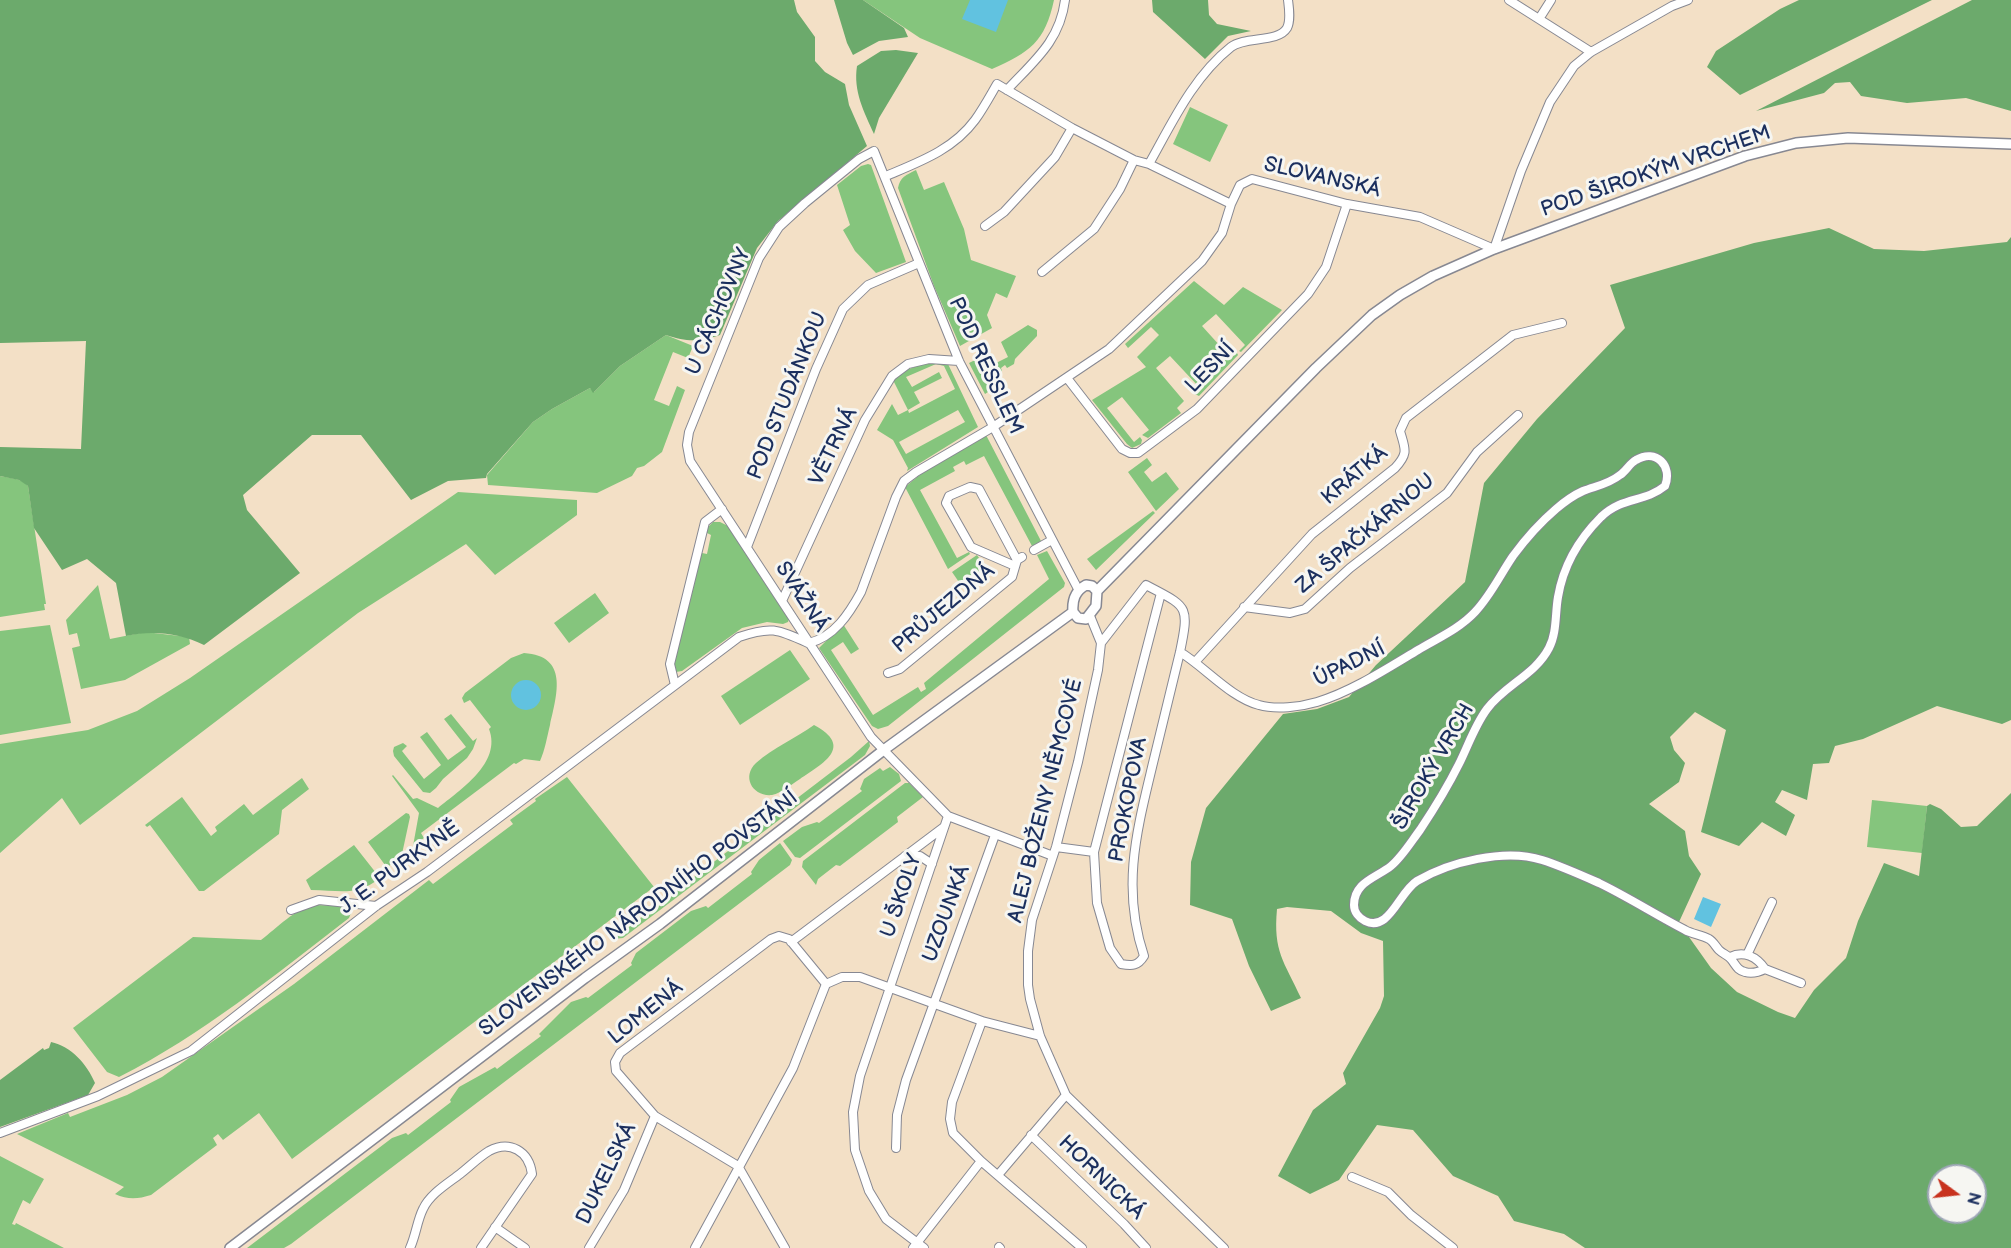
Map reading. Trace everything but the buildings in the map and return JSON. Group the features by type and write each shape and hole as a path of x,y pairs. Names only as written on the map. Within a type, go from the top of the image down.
{"street":[{"path":"1007,90 1054,38 1063,16 1065,0"},
{"path":"1149,164 1198,80 1232,46 1276,36 1286,30 1289,21 1288,0"},
{"path":"1509,0 1591,52"},
{"path":"1539,19 1551,0"},
{"path":"1097,591 1092,586 1086,585 1078,589 1073,599 1073,612 1078,618 1086,619 1090,616 1096,606 1097,591 1316,368 1372,315 1432,276 1494,249 1521,171 1550,102 1574,66 1591,52 1672,6 1688,0"},
{"path":"886,176 929,158 951,145 975,120 997,84 1072,128 1134,160 1149,164 1231,204"},
{"path":"985,226 1004,212 1054,158 1072,128"},
{"name":"POD ŠIROKÝM VRCHEM","path":"1494,249 1746,156 1796,143 1848,138 2011,144"},
{"name":"POD RESSLEM","path":"874,151 886,176 958,361 1078,589"},
{"name":"U CÁCHOVNY","path":"690,461 687,445 689,432 759,258 779,227 859,159 874,151"},
{"path":"1042,272 1094,229 1120,189 1134,160"},
{"name":"SLOVANSKÁ","path":"809,643 822,640 853,607 904,481 993,427 1109,349 1202,261 1222,233 1240,185 1252,179 1347,204 1420,217 1494,249"},
{"name":"LESNÍ","path":"1067,378 1122,449 1130,453 1138,453 1197,409 1308,294 1326,267 1347,204"},
{"name":"POD STUDÁNKOU","path":"747,547 816,369 843,309 868,285 919,263"},
{"name":"KRÁTKÁ","path":"1196,661 1312,534 1395,468 1404,458 1405,449 1400,431 1406,418 1513,335 1562,322"},
{"name":"VĚTRNÁ","path":"782,601 865,420 892,376 908,364 928,359 958,361"},
{"name":"ZA ŠPAČKÁRNOU","path":"1244,607 1290,613 1305,609 1350,568 1447,493 1477,452 1518,415"},
{"name":"ŠIROKÝ VRCH","path":"1492,591 1514,555 1557,508 1581,492 1608,483 1635,460 1643,457 1656,458 1665,464 1669,478 1665,486 1647,497 1628,500 1618,505 1602,517 1576,547 1565,569 1549,650 1529,674 1494,700 1485,711 1457,767 1410,845 1392,865 1359,887 1355,896 1356,912 1362,920 1370,923 1380,922 1391,913 1410,885 1444,868 1475,860 1514,856 1540,859 1598,883 1688,932 1710,939 1721,953 1730,957 1737,968 1747,973 1765,969"},
{"name":"SVÁŽNÁ","path":"690,461 872,737 948,816"},
{"name":"PRŮJEZDNÁ","path":"888,673 900,669 1012,577 1018,561 979,489 970,486 949,496 946,503 970,547 1018,561"},
{"path":"675,685 670,664 705,522 722,509"},
{"path":"1034,550 1052,540"},
{"path":"1101,643 1146,585 1161,592"},
{"name":"ÚPADNÍ","path":"1180,652 1196,661 1243,699 1261,706 1291,706 1318,702 1367,680 1464,623 1492,591"},
{"name":"PROKOPOVA","path":"1161,592 1180,603 1185,610 1186,624 1135,837 1132,875 1137,933 1144,956 1140,963 1131,966 1121,964 1110,948 1097,903 1094,852 1161,592"},
{"name":"SLOVENSKÉHO NÁRODNÍHO POVSTÁNÍ","path":"230,1248 585,978 660,924 885,749 1073,612"},
{"name":"ALEJ BOŽENY NĚMCOVÉ","path":"1090,616 1101,643 1098,670 1056,847 1032,920 1028,951 1028,985 1040,1036 1066,1095 1224,1248"},
{"name":"J. E. PURKYNĚ","path":"0,1133 108,1092 191,1051 376,906 427,872 739,637 764,629 787,633 809,643"},
{"path":"948,816 1053,856"},
{"name":"U ŠKOLY","path":"924,1248 915,1245 886,1219 869,1191 855,1150 853,1112 860,1076 888,988 948,816"},
{"path":"826,984 791,942 945,826"},
{"name":"UZOUNKÁ","path":"896,1148 897,1115 906,1080 995,835"},
{"name":"PROKOPOVA","path":"1056,847 1094,852"},
{"path":"905,856 920,856 932,864"},
{"path":"291,910 319,900 376,906"},
{"path":"1730,957 1738,953 1747,955 1772,902"},
{"name":"LOMENÁ","path":"738,1166 655,1116 616,1071 615,1062 620,1053 771,939 779,936 791,942"},
{"name":"ŠIROKÝ VRCH","path":"1747,955 1759,961 1765,969 1802,983"},
{"path":"695,1248 793,1068 826,984 842,977 860,976 933,1005 1040,1036"},
{"path":"982,1021 952,1102 950,1119 953,1133 981,1161 1082,1248"},
{"path":"998,1175 1066,1095"},
{"name":"DUKELSKÁ","path":"589,1248 624,1190 655,1116"},
{"name":"HORNICKÁ","path":"1031,1135 1146,1248"},
{"path":"410,1248 416,1236 423,1209 434,1194 489,1151 507,1146 522,1152 531,1162 532,1174 481,1248"},
{"path":"915,1245 981,1161"},
{"path":"738,1166 785,1248"},
{"path":"1352,1177 1388,1192 1411,1215 1453,1248"},
{"path":"495,1227 525,1248"}],"green space":[{"path":"0,0 794,0 797,12 815,37 815,61 825,72 845,84 849,105 867,146 778,221 757,248 720,335 693,340 666,335 620,366 593,393 590,388 533,422 487,474 486,478 448,481 411,500 361,435 312,435 243,495 247,510 300,573 204,645 166,634 146,633 126,636 116,583 87,559 62,570 34,528 28,486 19,480 0,476 0,447 81,449 86,341 0,343"},
{"path":"834,0 863,0 904,28 908,37 879,41 853,55"},
{"path":"863,0 1054,0 1046,26 1034,44 1016,57 992,69 920,38"},
{"path":"1152,0 1208,0 1209,15 1217,24 1251,31 1228,36 1205,59 1153,12"},
{"path":"1799,0 1932,0 1740,95 1707,67 1716,51 1780,9"},
{"path":"1972,0 2011,0 2011,111 1966,98 1907,103 1861,96 1850,82 1835,83 1824,93 1756,111"},
{"path":"896,50 918,53 879,118 874,134 858,93 857,66 881,51"},
{"path":"1190,107 1228,125 1210,162 1173,144"},
{"path":"871,165 906,262 876,273 855,251 843,230 850,225 837,185 861,166"},
{"path":"916,170 924,190 944,182 964,229 971,260 1016,276 1007,298 996,293 987,315 992,328 960,346 934,286 898,188 906,175"},
{"path":"1829,228 1874,249 1924,251 2007,242 2011,237 2011,720 2002,724 1937,706 1863,739 1835,746 1829,763 1813,764 1807,800 1782,790 1775,802 1795,815 1786,836 1762,822 1739,846 1701,832 1726,730 1695,712 1670,737 1674,750 1685,763 1679,782 1649,804 1685,831 1689,856 1701,874 1679,922 1641,901 1638,907 1689,937 1711,968 1737,992 1795,1018 1814,990 1846,958 1858,921 1884,863 1919,876 1927,806 1930,804 1941,809 1961,827 1977,826 2011,793 2011,1248 1585,1248 1564,1234 1514,1221 1498,1196 1453,1176 1413,1130 1377,1125 1339,1180 1310,1194 1278,1176 1313,1110 1346,1084 1343,1073 1380,1008 1384,996 1383,941 1361,933 1331,911 1287,907 1277,909 1278,946 1301,998 1271,1011 1249,966 1232,919 1190,905 1191,862 1206,808 1283,714 1317,709 1349,697 1376,665 1465,582 1484,483 1537,419 1625,328 1610,285 1754,243"},
{"path":"1194,281 1224,305 1243,287 1282,310 1241,352 1239,351 1245,345 1216,314 1202,326 1231,358 1237,353 1238,355 1199,396 1193,393 1199,387 1170,356 1156,368 1184,401 1177,408 1181,413 1148,438 1142,435 1149,430 1122,397 1107,408 1134,442 1140,437 1142,440 1141,444 1132,448 1092,400 1146,367 1137,357 1159,335 1151,327 1128,348 1125,344"},
{"path":"1028,325 1037,330 1037,336 1015,359 1014,364 1007,368 1005,365 1001,368 1002,371 989,378 994,388 985,394 969,363 975,360 980,371 1008,357 1001,342"},
{"path":"666,335 693,346 688,358 673,352 654,400 669,406 677,386 685,390 662,452 644,466 637,468 632,476 597,493 488,485 487,475 533,422 590,388 594,392 620,366"},
{"path":"927,362 948,364 978,427 907,471 908,468 893,440 877,430 892,404 898,415 908,410 893,380 904,371","holes":["936,364 944,366 955,389 909,413 908,410 920,403 914,392 942,378 939,372 912,387 906,377","958,410 965,422 906,454 899,442"]},
{"path":"986,435 1041,541 1032,546 984,456 966,465 964,461 953,467 955,471 920,490 957,558 969,552 970,554 948,569 905,487 927,469"},
{"path":"1147,458 1152,465 1144,472 1152,482 1166,472 1179,489 1156,511 1128,472"},
{"path":"0,476 18,480 28,486 46,604 44,604 45,610 0,617"},
{"path":"458,492 577,500 577,515 495,575 466,544 358,613 80,825 62,798 0,853 0,744 88,730 137,711 190,678"},
{"path":"1153,511 1155,513 1096,570 1087,559"},
{"path":"713,522 720,522 728,526 789,619 783,624 767,622 742,628 682,671 676,672 674,666 698,557 702,553 707,554 711,535 707,533 707,528"},
{"path":"1047,551 1065,583 1064,587 888,726 878,729 872,726 819,648 843,624 859,649 851,654 843,642 831,650 873,715 918,687 921,692 926,689 924,683 1049,579 1037,555"},
{"path":"977,555 988,571 963,588 952,572"},
{"path":"98,585 110,639 145,632 189,637 190,644 125,680 81,689 72,648 80,646 77,633 69,635 66,620"},
{"path":"595,593 609,613 569,643 554,623"},
{"path":"50,625 71,723 0,735 0,631"},
{"path":"790,650 810,679 740,725 721,696"},
{"path":"524,653 548,661 554,669 556,678 555,701 540,761 524,759 514,763 421,833 424,838 413,846 419,813 392,776 413,799 417,798 438,808 467,784 477,774 490,753 489,729 491,727 470,700 464,703 462,698 465,693 511,658"},
{"path":"451,714 473,741 477,738 467,758 430,793 423,792 394,756 394,747 403,743 407,746 402,751 424,779 441,765 420,737 427,732 448,760 466,747 444,719"},
{"path":"814,725 826,733 832,741 831,755 776,794 759,793 749,780 756,763"},
{"path":"869,741 870,746 865,755 623,938 613,939 851,757"},
{"path":"890,767 899,774 901,781 800,858 795,857 783,841 802,827 819,823 862,791 860,789 864,779 880,768 883,771"},
{"path":"567,777 654,887 292,1159 259,1113 223,1140 218,1134 213,1138 217,1145 151,1195 129,1198 115,1194 124,1187 17,1134 68,1113 70,1117 127,1095 162,1077 294,984 429,880 433,884 513,824 510,820"},
{"path":"302,778 309,789 282,810 279,834 204,891 199,891 150,825 147,827 145,825 182,797 211,836 217,831 215,827 244,804 253,815"},
{"path":"905,783 909,783 923,797 897,817 898,822 840,866 836,865 818,879 816,885 802,867 803,861"},
{"path":"1872,800 1927,806 1922,853 1867,847"},
{"path":"406,813 410,817 402,854 389,866 385,865 368,842"},
{"path":"780,843 792,860 790,865 291,1244 284,1248 247,1248 392,1138 406,1133 408,1135 451,1102 450,1100 459,1087 495,1067 497,1069 541,1036 539,1034 571,1002 588,998 632,965 636,953 691,911 706,906 708,908 752,874 759,860"},
{"path":"354,845 380,878 355,890 311,890 306,880"},
{"path":"316,905 342,906 342,911 351,913 349,918 209,1023 119,1077 107,1072 73,1028 193,937 261,940 294,914"},
{"path":"51,1042 72,1052 88,1069 95,1083 88,1095 0,1127 0,1080 43,1048 44,1050 49,1048"},
{"path":"0,1156 44,1179 30,1204 23,1200 12,1224 16,1223 64,1248 0,1248"}],"water":[{"path":"970,0 1008,0 996,32 962,19"},
{"path":"526,680 537,684 541,695 537,706 526,710 515,706 511,695 515,684"},
{"path":"1703,897 1721,904 1711,927 1694,919"}]}
